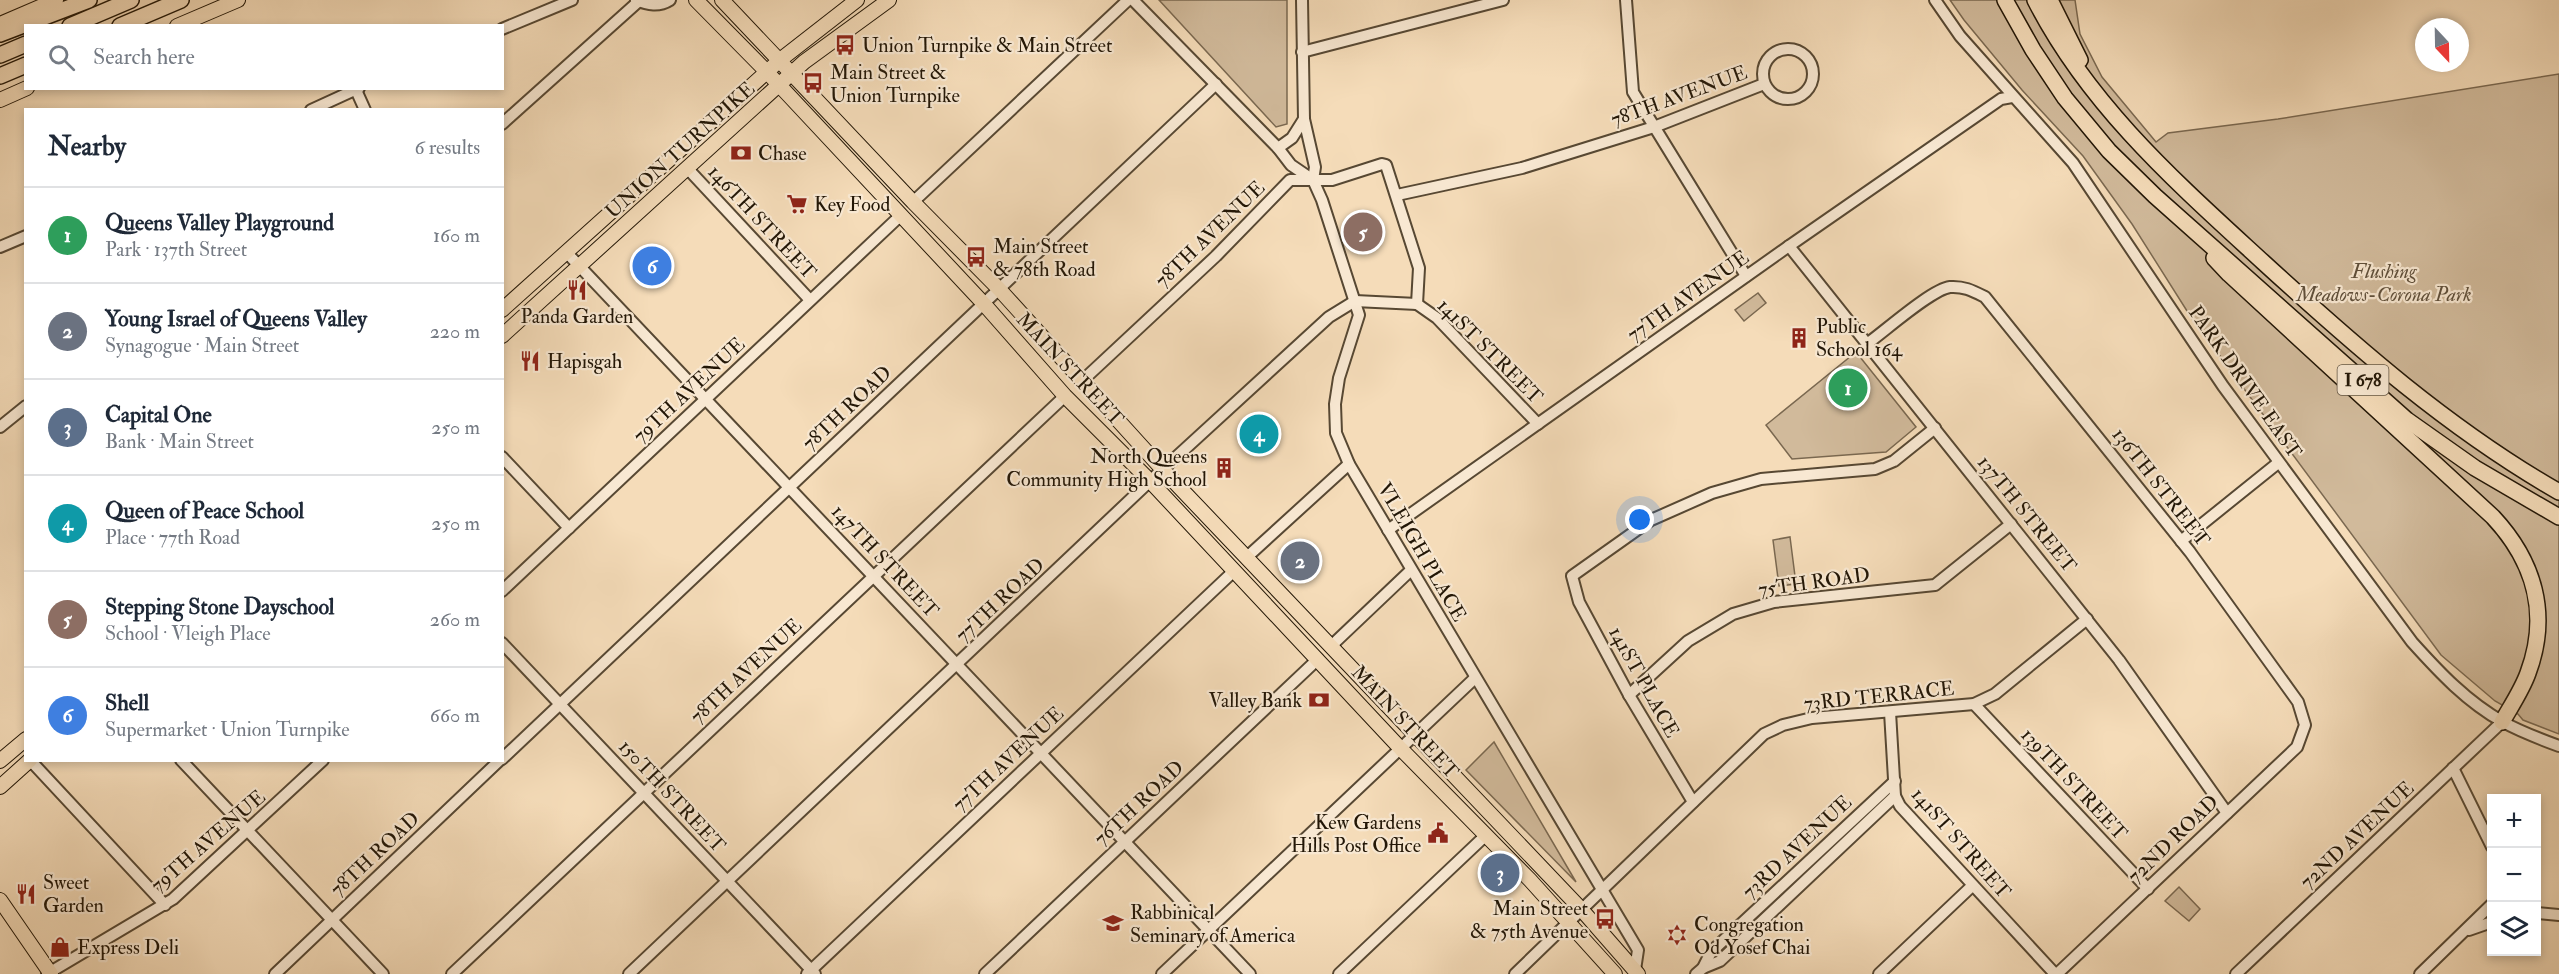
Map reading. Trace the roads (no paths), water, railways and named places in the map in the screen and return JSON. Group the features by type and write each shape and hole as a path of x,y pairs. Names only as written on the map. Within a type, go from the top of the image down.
{"highway":[{"path":"26,24 89,0"},
{"path":"75,24 131,0"},
{"path":"125,24 181,0"},
{"name":"I 678","path":"2005,0 2033,50 2079,116 2109,151 2183,222 2236,266 2407,420 2475,468 2559,517"},
{"name":"I 678","path":"2035,0 2060,43 2097,95 2133,139 2174,180 2378,365 2450,422 2559,492"},
{"path":"2050,0 2097,95"},
{"path":"0,34 24,25"},
{"path":"0,55 24,45"},
{"path":"0,76 24,66"},
{"path":"2183,222 2229,274 2493,517 2510,536 2529,570 2535,595 2538,626 2533,660 2528,675 2502,722"}],"main road":[{"path":"0,24 56,0"},
{"path":"182,24 238,0"},
{"name":"MAIN STREET","path":"696,0 767,72 984,304 1065,396 1150,482 1401,749 1530,879 1614,974"},
{"name":"MAIN STREET","path":"722,0 913,202 999,289 1164,471 1581,909 1636,972"},
{"name":"UNION TURNPIKE","path":"504,308 780,60 857,0"},
{"name":"UNION TURNPIKE","path":"504,334 804,62 889,0"},
{"path":"0,100 24,89"},
{"path":"0,762 24,741"},
{"path":"0,787 28,762"},
{"path":"0,900 49,973"}],"street":[{"path":"504,28 572,0"},
{"path":"504,122 638,1 657,5 670,0"},
{"path":"913,202 1128,0"},
{"path":"1133,0 1278,148 1291,165 1313,180"},
{"name":"VLEIGH PLACE","path":"1302,0 1304,119 1315,166 1313,180 1319,191 1359,315 1339,378 1335,404 1336,433 1349,464 1638,950 1636,972"},
{"path":"1302,52 1503,0"},
{"path":"1626,0 1633,92 1746,276"},
{"name":"PARK DRIVE EAST","path":"1935,0 1960,36 2073,163 2278,463 2412,642 2443,677 2502,722 2559,746"},
{"name":"78TH AVENUE","path":"1792,49 1805,56 1810,63 1813,73 1812,82 1799,97 1791,100 1779,98 1771,94 1764,84 1762,74 1764,65 1776,52 1792,49"},
{"name":"78TH ROAD","path":"504,758 1216,84"},
{"name":"78TH AVENUE","path":"1397,195 1522,168 1654,127 1764,84"},
{"path":"315,108 356,90"},
{"path":"358,90 364,108"},
{"name":"77TH AVENUE","path":"1388,530 1789,246 2001,99 2012,97"},
{"path":"1278,148 1292,138 1304,119"},
{"name":"78TH AVENUE","path":"1083,381 1216,256 1290,180 1332,180 1382,164 1386,165"},
{"name":"141ST STREET","path":"1386,165 1419,268 1417,304 1437,318 1538,424"},
{"name":"146TH STREET","path":"688,169 810,300"},
{"name":"79TH AVENUE","path":"504,589 900,216"},
{"path":"0,247 24,237"},
{"name":"137TH STREET","path":"1789,246 2119,660 2227,813"},
{"name":"147TH STREET","path":"567,253 1250,974"},
{"name":"136TH STREET","path":"1868,343 1933,294 1947,287 1968,288 1985,297 2181,541 2298,702 2305,725"},
{"path":"1355,301 1417,304"},
{"name":"77TH ROAD","path":"629,974 1150,482 1329,317 1355,301"},
{"name":"78TH AVENUE","path":"452,974 1065,396"},
{"path":"0,427 24,408"},
{"name":"141ST PLACE","path":"1693,802 1629,695 1580,602 1572,576 1651,520 1712,493 1761,479 1875,469 1894,461 1935,428"},
{"path":"504,460 569,528"},
{"path":"2181,541 2278,463"},
{"path":"1247,557 1349,464"},
{"name":"75TH ROAD","path":"1629,695 1688,640 1733,614 1774,602 1935,585 2011,524"},
{"path":"1331,646 1411,570"},
{"name":"77TH AVENUE","path":"811,973 1234,571"},
{"name":"73RD TERRACE","path":"1515,974 1569,923 1601,888 1764,734 1783,725 1812,718 1974,704 1995,694 2087,619"},
{"name":"150TH STREET","path":"504,645 728,881 811,973"},
{"name":"76TH ROAD","path":"985,974 1318,659"},
{"path":"1162,974 1475,678"},
{"name":"139TH STREET","path":"1974,704 2148,889"},
{"name":"141ST STREET","path":"1890,712 1894,781 1900,806 2056,974"},
{"name":"72ND AVENUE","path":"2236,974 2502,722"},
{"name":"72ND ROAD","path":"2056,974 2297,747 2305,725"},
{"path":"32,762 165,905"},
{"path":"183,762 383,974"},
{"name":"79TH AVENUE","path":"49,973 165,905 321,762"},
{"name":"78TH ROAD","path":"275,974 500,762"},
{"path":"2453,768 2487,837"},
{"name":"73RD AVENUE","path":"1699,971 1711,952 1894,781"},
{"name":"73RD AVENUE","path":"1699,971 1720,961 1896,796"},
{"path":"1339,974 1485,836"},
{"path":"1880,974 1972,886"},
{"path":"2420,974 2487,909"},
{"path":"2541,913 2559,915"},
{"path":"2465,932 2487,924"}],"place":[{"name":"Union Turnpike & Main Street","path":"845,45"},
{"name":"Main Street & Union Turnpike","path":"813,83"},
{"name":"Chase","path":"741,153"},
{"name":"Key Food","path":"797,204"},
{"name":"Stepping Stone Dayschool","path":"1363,232"},
{"name":"Main Street & 78th Road","path":"976,257"},
{"name":"Shell","path":"652,266"},
{"name":"Panda Garden","path":"577,290"},
{"name":"Public School 164","path":"1799,338"},
{"name":"Hapisgah","path":"530,361"},
{"name":"Queens Valley Playground","path":"1848,388"},
{"name":"Queen of Peace School","path":"1259,434"},
{"name":"North Queens Community High School","path":"1224,468"},
{"name":"Young Israel of Queens Valley","path":"1300,561"},
{"name":"Valley Bank","path":"1319,700"},
{"name":"Kew Gardens Hills Post Office","path":"1438,833"},
{"name":"Capital One","path":"1500,873"},
{"name":"Sweet Garden","path":"26,894"},
{"name":"Main Street & 75th Avenue","path":"1605,919"},
{"name":"Rabbinical Seminary of America","path":"1113,923"},
{"name":"Congregation Od Yosef Chai","path":"1677,935"},
{"name":"Express Deli","path":"60,947"}],"park label":[{"name":"Flushing Meadows-Corona Park","path":"2384,282"}]}
